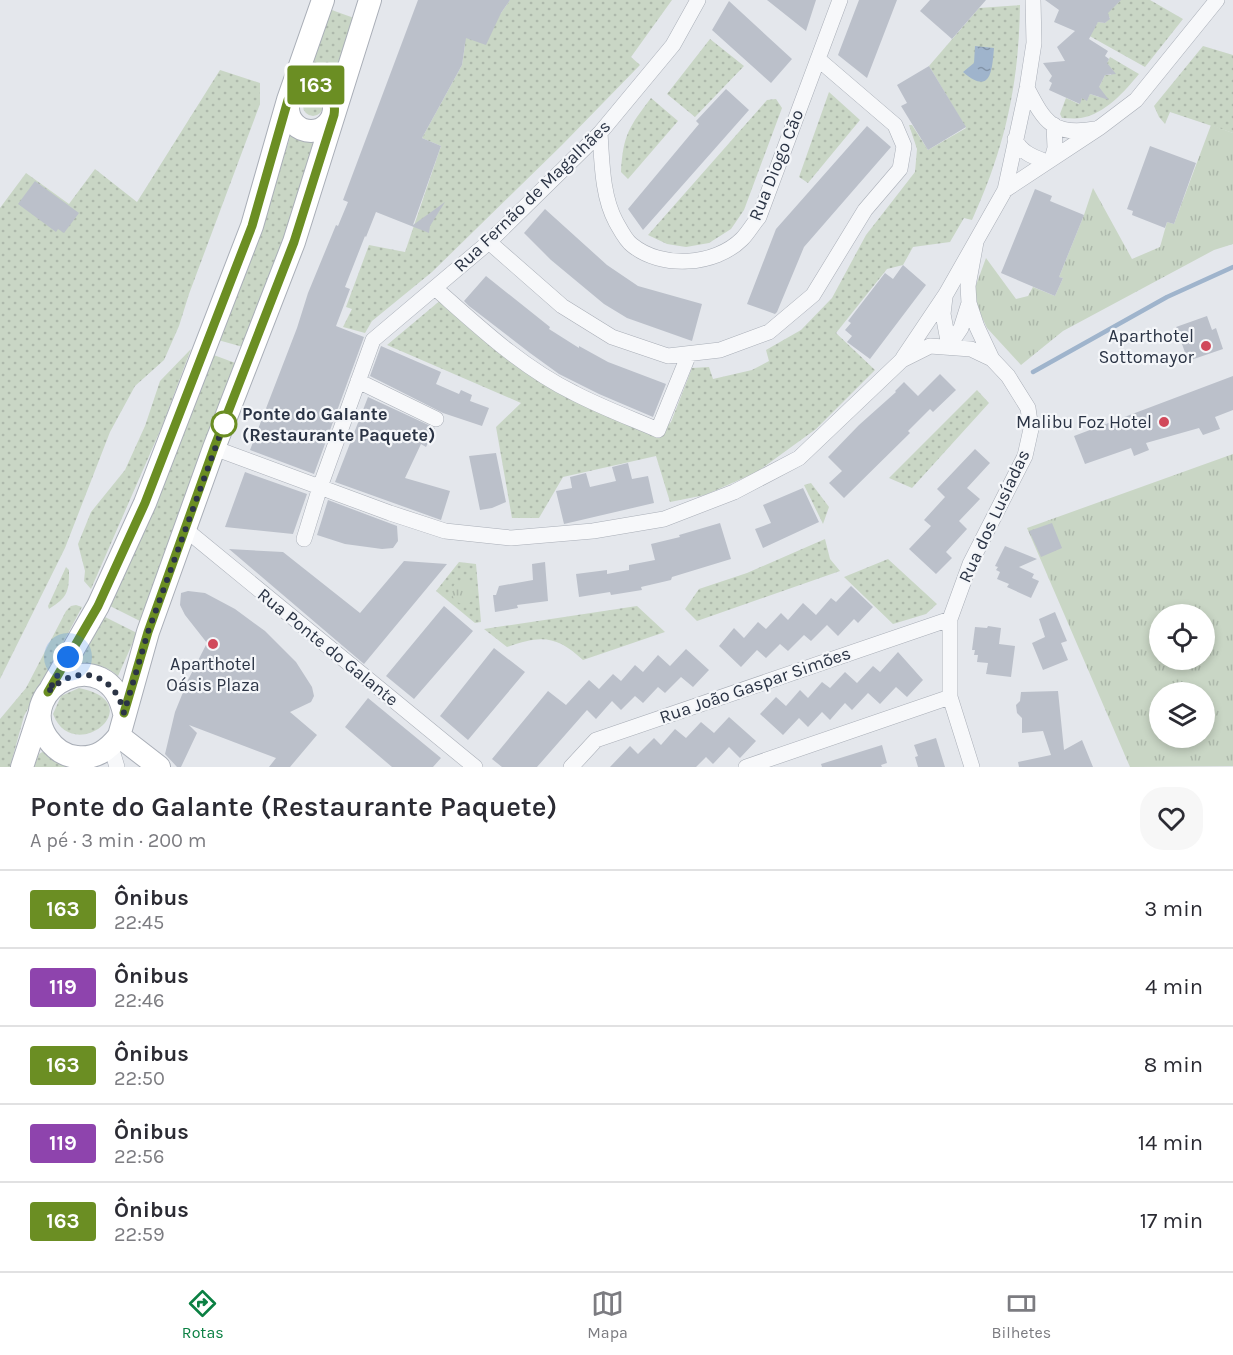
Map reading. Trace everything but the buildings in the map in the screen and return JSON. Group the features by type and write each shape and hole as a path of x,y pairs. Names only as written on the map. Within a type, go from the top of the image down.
{"main road":[{"path":"22,767 45,700 98,606 145,503 252,226 288,100 323,0"},
{"path":"108,755 123,725 124,713 148,632 214,448 294,242 370,0"},
{"path":"317,85 330,94 334,102 334,115 320,130 307,132 290,120 287,109 288,100 301,87 317,85"},
{"path":"124,713 122,701 115,690 105,681 81,674 68,676 57,682 45,700 41,721 44,734 62,753 88,758 108,755 159,767"}],"street":[{"name":"Rua Fernão de Magalhães","path":"304,539 320,487 374,340 489,242 600,132 673,45 698,0"},
{"name":"Rua Diogo Cão","path":"600,132 604,184 615,220 631,245 659,258 691,262 717,256 742,240 759,217 840,0"},
{"path":"214,448 445,531 511,538 593,531 664,519 734,492 803,455 902,360 946,294 1005,190 1027,88 1034,43 1033,0"},
{"path":"1005,190 1099,128 1136,100 1217,0"},
{"path":"489,242 562,306 612,337 668,356 720,350 769,332 813,295 865,210 900,169 904,146 895,125 818,59"},
{"path":"1027,88 1049,123 1055,148 1049,160"},
{"path":"1016,134 1032,120 1078,132 1099,128"},
{"path":"1016,134 1017,144 1026,153 1049,160"},
{"name":"Rua dos Lusíadas","path":"972,767 950,697 950,619 970,564 1025,456 1031,429 1028,408 1008,376 992,359 969,303 969,286 976,242"},
{"path":"435,288 505,349 535,370 573,393 658,430 689,354"},
{"path":"946,294 943,314 949,346"},
{"path":"949,346 961,328 969,303"},
{"path":"902,360 930,346 971,349 992,359"},
{"path":"358,381 436,419"},
{"name":"Rua Ponte do Galante","path":"185,529 472,766"},
{"name":"Rua João Gaspar Simões","path":"571,767 596,740 950,619"},
{"path":"746,767 950,697"}],"green space":[{"path":"510,0 672,0 631,57 640,65 562,145 432,272 372,321 365,333 343,327 352,309 346,307 369,245 405,252 441,146 422,138 462,65 464,37 501,13"},
{"path":"1118,0 1150,0 1183,19 1145,67 1086,34 1098,22 1105,23 1110,18 1106,13 1119,2"},
{"path":"1020,5 1017,62 1008,115 993,167 972,220 964,218 950,242 913,247 903,265 887,269 836,333 875,370 816,429 757,472 705,495 670,502 656,456 563,477 539,518 512,518 496,427 521,403 387,345 442,299 502,351 660,432 671,422 692,368 709,367 713,379 752,370 769,361 766,350 801,330 832,298 866,235 915,172 917,149 909,125 912,125 928,150 966,128 929,66 979,8"},
{"path":"329,9 354,18 337,80 332,83 323,78 312,77 310,70"},
{"path":"710,39 744,66 695,117 667,94"},
{"path":"1203,46 1233,55 1233,133 1170,112 1165,124 1154,106"},
{"path":"1110,57 1139,74 1121,94 1098,112 1081,118 1062,118 1060,114 1066,98 1079,104 1082,98 1087,100 1090,94 1099,97 1099,87 1105,75 1111,75 1113,70 1106,65"},
{"path":"220,70 260,83 260,104 179,326 164,360 135,386 110,432 65,548 0,679 0,208 26,173 69,204 95,169 137,202"},
{"path":"829,92 860,120 808,183 799,177"},
{"path":"309,96 317,96 323,102 323,110 317,116 309,116 303,110 303,102"},
{"path":"651,98 678,121 628,179 621,172 623,149 632,124"},
{"path":"776,99 782,108 744,210 731,229 709,243 686,247 667,244 648,235 767,100"},
{"path":"1211,125 1233,133 1233,244 1214,250 1063,331 1021,365 987,328 972,296 986,258 1016,299 1028,296 1033,287 1055,296 1063,278 1059,277 1093,188 1132,259 1160,247 1167,222 1174,224"},
{"path":"291,134 307,140 315,139 284,240 243,347 218,340 259,234"},
{"path":"191,349 163,424 91,589 84,581 85,571 78,544 91,512 125,470 145,426 160,381"},
{"path":"211,354 238,364 142,622 108,605 151,513"},
{"path":"977,390 989,403 912,488 889,478"},
{"path":"1233,454 1233,766 1130,767 1027,528"},
{"path":"811,483 829,507 823,524 804,485"},
{"path":"825,539 830,559 840,571 697,621 685,609 699,589 747,573"},
{"path":"888,559 937,604 926,614 893,624 844,577"},
{"path":"459,562 476,564 481,622 475,623 436,591"},
{"path":"66,567 69,570 69,584 66,593 49,609 48,606"},
{"path":"464,580 469,581 475,587 475,597 469,603 464,604 459,603 453,597 452,592 453,587 459,581"},
{"path":"76,605 82,607 24,716 10,767 0,767 0,719 26,688 66,611"},
{"path":"637,606 665,632 583,660 565,646 548,640 529,640 507,647 484,629"},
{"path":"103,616 137,633 118,676 101,666 81,664 79,659"},
{"path":"79,688 100,696 109,706 109,717 90,733 76,734 63,729 53,714 61,696"},
{"path":"44,751 70,767 34,767 39,754"}],"water":[{"path":"975,46 994,48 991,72 985,81 979,82 963,72 974,63"}],"waterway":[{"path":"1033,372 1167,297 1233,267"}],"bus line":[{"name":"163","path":"48,692 98,606 145,503 252,226 288,100 301,87 317,85 330,94 334,102 334,115 294,242 214,448 148,632 124,713"}],"place":[{"name":"Aparthotel Sottomayor","path":"1206,346"},
{"name":"Malibu Foz Hotel","path":"1164,422"},
{"name":"Ponte do Galante (Restaurante Paquete)","path":"224,424"},
{"name":"Aparthotel Oásis Plaza","path":"213,644"}],"route":[{"path":"68,657 48,692 57,682 68,676 81,674 94,676 105,681 115,690 122,701 124,713 148,632 224,424"}]}
